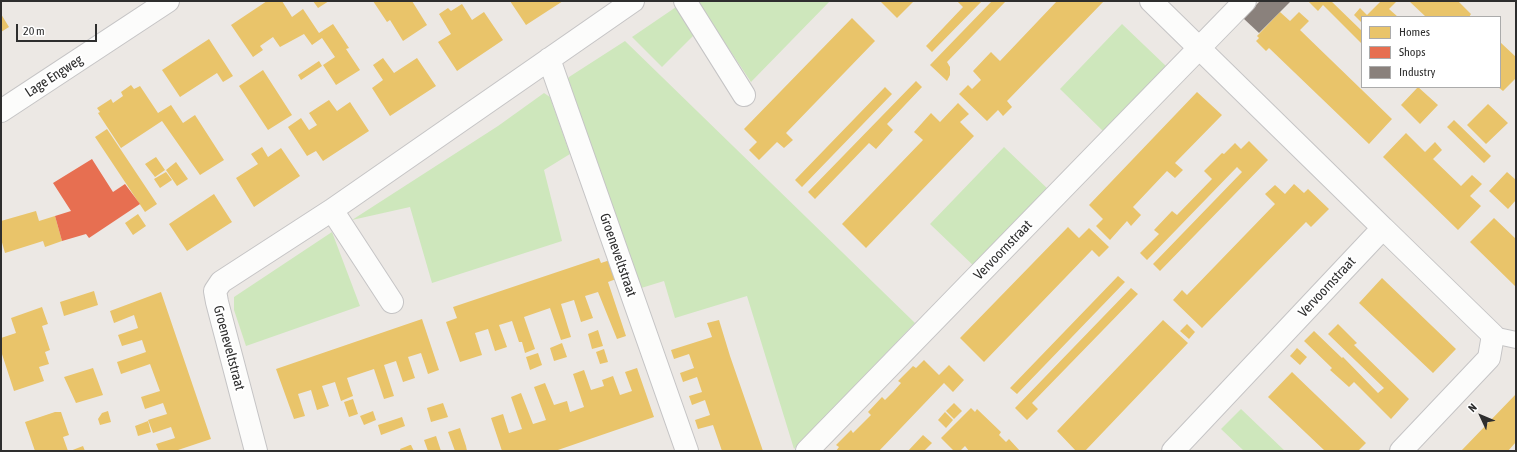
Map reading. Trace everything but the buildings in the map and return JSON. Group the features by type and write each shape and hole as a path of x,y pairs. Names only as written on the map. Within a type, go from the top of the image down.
{"street":[{"name":"Lage Engweg","path":"1,111 168,1"},
{"name":"Groeneveltstraat","path":"256,451 215,291 222,282 332,210 633,1"},
{"path":"685,1 744,95"},
{"path":"1151,1 1492,335 1489,358 1401,451"},
{"name":"Vervoornstraat","path":"807,451 1245,1"},
{"name":"Groeneveltstraat","path":"549,59 687,451"},
{"path":"332,210 392,302"},
{"name":"Vervoornstraat","path":"1172,451 1383,228"}],"lane":[{"path":"1492,335 1516,340"}],"green space":[{"path":"697,1 830,1 751,82"},
{"path":"679,5 696,33 662,67 632,37"},
{"path":"1122,24 1167,67 1105,133 1060,89"},
{"path":"625,41 915,323 794,449 747,296 675,318 664,281 638,289 566,82 569,77"},
{"path":"544,93 550,97 570,154 544,170 562,241 432,283 410,207 352,220 498,126"},
{"path":"1004,147 1050,191 977,269 930,224"},
{"path":"332,232 360,306 246,346 234,310 234,297"},
{"path":"1241,409 1285,451 1244,451 1221,429"}]}
